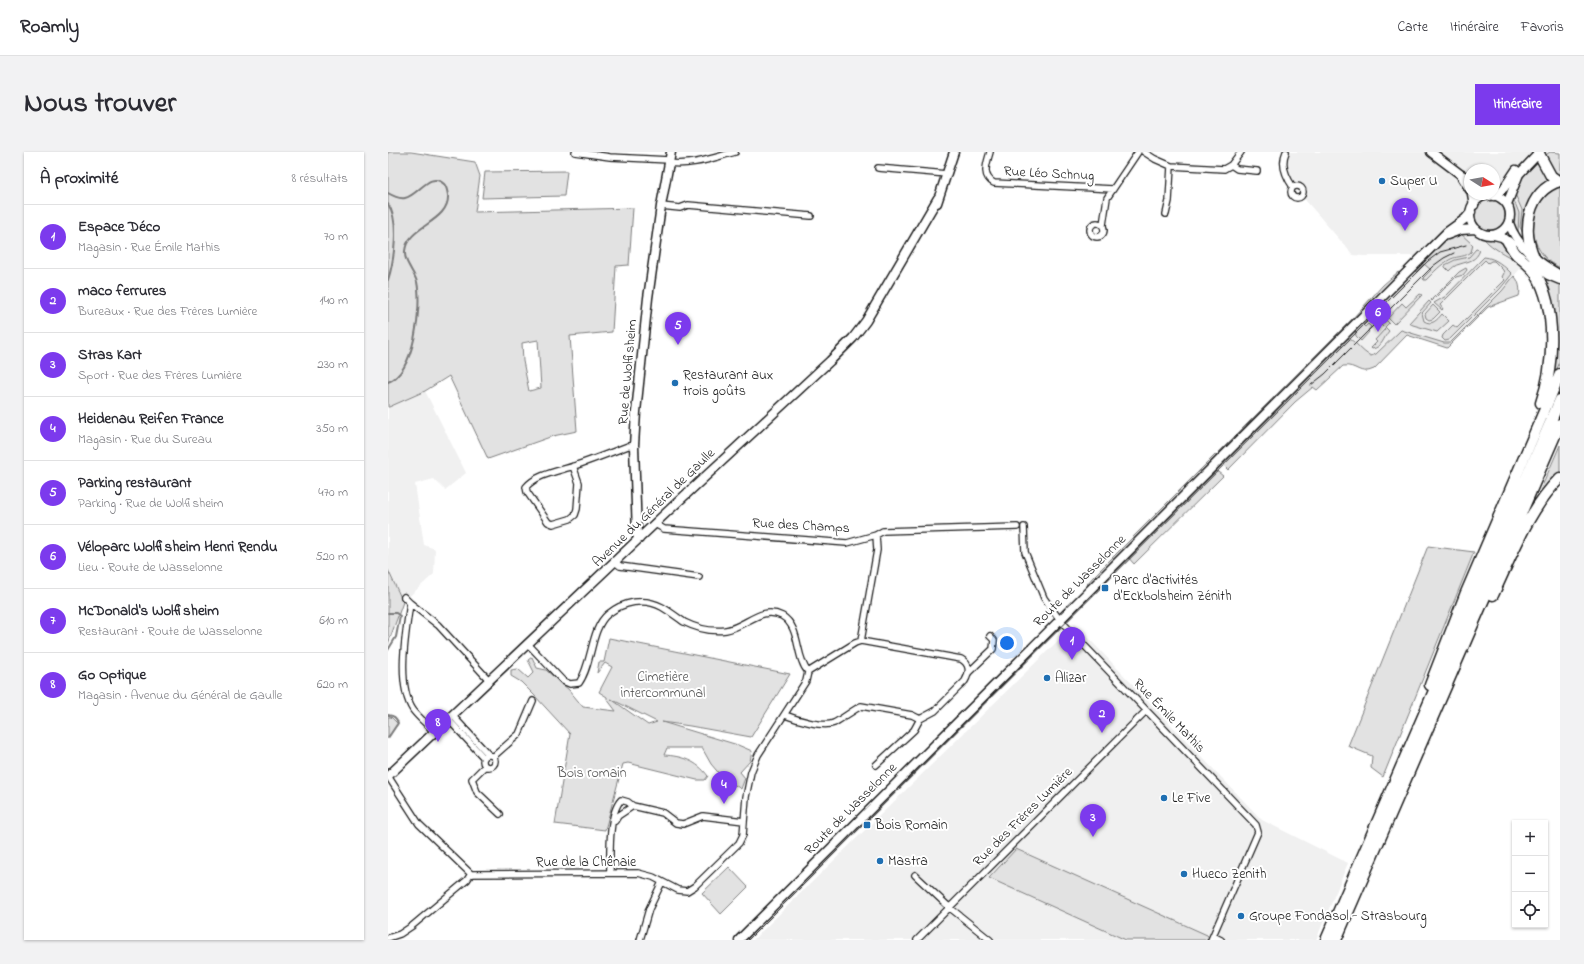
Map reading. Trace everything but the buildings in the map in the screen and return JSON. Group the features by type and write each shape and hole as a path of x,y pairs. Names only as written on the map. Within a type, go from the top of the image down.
{"highway":[{"path":"1538,152 1551,176 1559,181"},
{"path":"1535,259 1531,248 1528,228 1529,212 1539,194 1551,184 1559,181"},
{"path":"1488,539 1536,418 1547,383 1551,344 1549,313 1542,284 1530,266 1516,253 1508,242"},
{"path":"1523,267 1532,277 1542,284"},
{"path":"1385,803 1444,647 1488,539 1560,374"},
{"path":"1326,940 1560,400"},
{"path":"1336,940 1560,424"},
{"path":"1438,705 1467,651 1524,527 1539,503 1560,478"}],"main road":[{"name":"Avenue du Général de Gaulle","path":"388,776 853,338 866,321 915,240 938,198 954,152"},
{"path":"1431,152 1464,176"},
{"path":"1500,190 1504,188 1520,165 1538,152"},
{"path":"1507,204 1519,174 1538,152"},
{"name":"Rue de Wolfisheim","path":"640,539 637,535 634,446 636,412 647,306 669,158"},
{"path":"1460,174 1464,180"},
{"path":"1500,199 1507,204 1510,211 1509,223 1517,240 1535,259 1560,275"},
{"path":"1472,200 1471,219 1476,229 1482,234 1502,237 1540,270 1560,280"},
{"path":"1472,208 1478,200"},
{"name":"Route de Wasselonne","path":"739,940 1453,226 1465,219 1472,208"},
{"path":"1494,235 1504,230 1509,223"},
{"path":"1440,239 1460,230 1476,229"}],"street":[{"path":"575,152 610,157 669,158 680,165 712,160 735,152"},
{"name":"Rue Léo Schnug","path":"990,152 985,171 988,178 994,182 1113,189"},
{"path":"1103,225 1107,198 1138,152"},
{"path":"1144,152 1171,166 1224,169 1231,165 1241,152"},
{"path":"1286,152 1283,162 1287,179 1293,187"},
{"path":"1231,165 1237,169 1257,171"},
{"path":"1166,214 1169,201 1171,166"},
{"path":"878,168 947,174"},
{"path":"661,207 680,208 688,205 811,216"},
{"path":"573,466 579,483 577,509 575,515 570,519 553,524 548,522 527,492 526,488 529,484 545,476 628,446 634,446"},
{"name":"Rue des Champs","path":"655,524 664,529 847,543 876,535 883,531 1017,527"},
{"name":"Rue Émile Mathis","path":"1024,527 1025,552 1044,598 1060,620 1256,825 1258,832 1212,938"},
{"path":"861,641 877,550 876,535"},
{"path":"615,562 620,566 699,577"},
{"path":"404,597 438,625 489,680"},
{"path":"528,644 562,681 570,684 579,683 585,672 598,629 606,615 619,606 635,602 650,603 660,606 686,623 708,630 726,630 740,625 760,614 770,612 780,615 787,620 793,630 804,667 808,672 855,643 861,641 961,659 967,664 968,672 965,681 935,711 920,719 914,730 876,765"},
{"path":"410,603 406,636 405,687 408,700 413,710 434,732"},
{"path":"968,672 993,649 994,640 990,636"},
{"name":"Rue de la Chênaie","path":"471,874 638,873 653,877 678,890 687,891 695,886 739,843 743,835 746,797 751,772 758,755 806,681 808,672"},
{"path":"485,766 483,761 519,734 533,701"},
{"path":"785,715 826,725 833,723 861,706 912,715 920,719"},
{"name":"Rue des Frères Lumière","path":"917,940 1146,711"},
{"path":"450,717 489,756 496,760 494,765 489,767 485,766 472,779 478,792 500,814"},
{"path":"388,776 419,824 471,874 467,880 412,926 400,934 388,938"},
{"path":"610,873 610,840 617,805 621,800 628,802 633,806 663,813 676,823 683,824 703,816 744,821"},
{"path":"613,824 618,816 633,806"},
{"path":"915,875 949,907 990,940"},
{"path":"640,940 650,909 662,882"},
{"path":"1212,938 1220,940"}],"shaded area":[{"path":"1286,152 1550,152 1534,164 1515,194 1522,210 1520,227 1508,232 1502,241 1505,247 1533,273 1528,278 1523,269 1520,269 1514,276 1517,279 1520,293 1519,296 1488,307 1447,348 1407,335 1374,369 1365,372 1351,366 1343,366 1325,349 1417,257 1353,255 1287,179"},
{"path":"425,391 466,473 445,490 434,479 415,484 424,545 435,549 434,574 403,602 388,570 388,407"},
{"path":"1075,624 1262,820 1348,863 1316,940 1211,940 1016,849 990,878 1126,940 753,940"}],"green space":[{"path":"388,152 411,152 475,162 480,176 475,212 633,208 629,265 616,266 612,332 570,336 577,431 553,436 488,459 449,376 425,391 388,407","holes":["538,340 541,388 529,391 523,361 522,343"]},
{"path":"1550,152 1560,153 1560,179 1541,188 1524,236 1520,227 1522,210 1515,194 1525,174"},
{"path":"567,171 564,196 482,198 485,172"},
{"path":"1560,186 1560,268 1549,261 1537,246 1533,226 1534,216 1543,198"},
{"path":"1513,198 1519,213 1518,232 1528,249 1513,226 1514,215 1511,202"},
{"path":"1484,201 1496,201 1501,204 1504,209 1504,221 1501,226 1496,229 1484,229 1479,226 1476,221 1476,209 1479,204"},
{"path":"1459,232 1473,245 1471,252 1467,255 1447,261 1426,280 1424,280 1423,278 1431,270 1424,264 1416,272 1414,269 1442,242"},
{"path":"1484,238 1502,241 1505,247 1528,268 1491,246"},
{"path":"1476,249 1480,250 1472,260 1457,265 1449,271 1445,267 1445,265 1455,260 1469,257"},
{"path":"1484,257 1496,261 1503,265 1512,274 1500,289 1449,340 1445,341 1442,338 1443,335 1453,325 1457,328 1505,280 1502,277 1504,273 1503,270 1494,261 1488,263 1485,260 1440,305 1443,309 1442,310 1434,303 1446,296"},
{"path":"1530,265 1560,284 1560,362 1550,384 1555,336"},
{"path":"1466,268 1467,270 1463,275 1456,277 1432,301 1431,300 1459,272"},
{"path":"1398,272 1401,274 1219,454 1218,453 1353,318 1383,285"},
{"path":"1514,276 1519,285 1519,296 1488,307 1447,348 1407,335 1374,369 1369,371 1361,371 1352,367 1343,366 1317,390 1313,387 1295,402 1228,470 1224,466 1224,461 1346,338 1371,356 1376,354 1401,330 1444,343 1450,343 1502,291"},
{"path":"1420,294 1422,295 1394,324 1388,318 1402,303 1406,307"},
{"path":"1429,301 1431,303 1422,313 1424,321 1432,323 1442,314 1449,321 1437,332 1409,323"},
{"path":"1381,303 1383,305 1363,325 1365,327 1368,324 1371,327 1368,330 1369,332 1361,341 1356,336 1355,330"},
{"path":"1433,305 1440,312 1433,319 1429,320 1426,318 1425,314"},
{"path":"1386,320 1389,323 1385,327 1389,331 1381,344 1372,349 1371,348 1377,342 1375,340 1385,329 1381,325"},
{"path":"1560,445 1560,475 1537,498"},
{"path":"1215,455 1218,456 1088,585 1087,584 1093,577"},
{"path":"1213,471 1218,472 1223,476 1134,564 1127,556"},
{"path":"1428,546 1474,552 1383,777 1371,768 1372,756 1348,746"},
{"path":"388,570 403,602 388,644"},
{"path":"609,638 790,674 751,737 662,722 738,745 752,751 750,761 740,772 745,778 741,789 722,777 711,764 702,748 667,748 664,755 683,758 694,763 708,776 705,780 697,780 628,763 623,764 605,830 555,824 570,734 521,682 511,676 511,670 518,669 528,678 534,672 528,660 532,657 537,668 546,670 569,690 583,707 616,711 607,697 599,692 612,667 605,663 597,673 599,662 604,662","holes":["611,699 657,722 648,725"]},
{"path":"388,717 391,717 398,724 388,737"},
{"path":"1016,849 1207,935 1211,940 1126,940 989,878"},
{"path":"729,867 748,887 721,914 702,893"}],"waterway":[{"path":"388,193 396,197 405,198 415,193 429,182 439,180 444,184 448,195 447,204 442,212 413,236 405,251 406,259 417,282 417,322 405,366 397,376 388,382"},
{"path":"388,204 392,211 395,231 394,252 388,280"},
{"path":"388,613 396,613 400,616 396,637 388,650"},
{"path":"388,715 394,717 398,723 388,738"}],"tram line":[{"path":"748,940 1428,261 1440,252 1466,245"},
{"path":"1311,385 1325,374 1433,266 1454,253"}],"place":[{"name":"Super U","path":"1382,181"},
{"name":"McDonald's Wolfisheim","path":"1405,231"},
{"name":"Véloparc Wolfisheim Henri Rendu","path":"1378,332"},
{"name":"Parking restaurant","path":"678,345"},
{"name":"Restaurant aux trois goûts","path":"675,383"},
{"name":"Parc d'activités d'Eckbolsheim Zénith","path":"1105,588"},
{"name":"Espace Déco","path":"1072,660"},
{"name":"Alizar","path":"1047,678"},
{"name":"maco ferrures","path":"1102,733"},
{"name":"Go Optique","path":"438,742"},
{"name":"Le Five","path":"1164,798"},
{"name":"Heidenau Reifen France","path":"724,804"},
{"name":"Bois Romain","path":"867,825"},
{"name":"Stras Kart","path":"1093,837"},
{"name":"Mastra","path":"880,861"},
{"name":"Hueco Zenith","path":"1184,874"},
{"name":"Groupe Fondasol - Strasbourg","path":"1241,916"}],"park label":[{"name":"Cimetière intercommunal","path":"663,686"},
{"name":"Bois romain","path":"592,773"}]}
